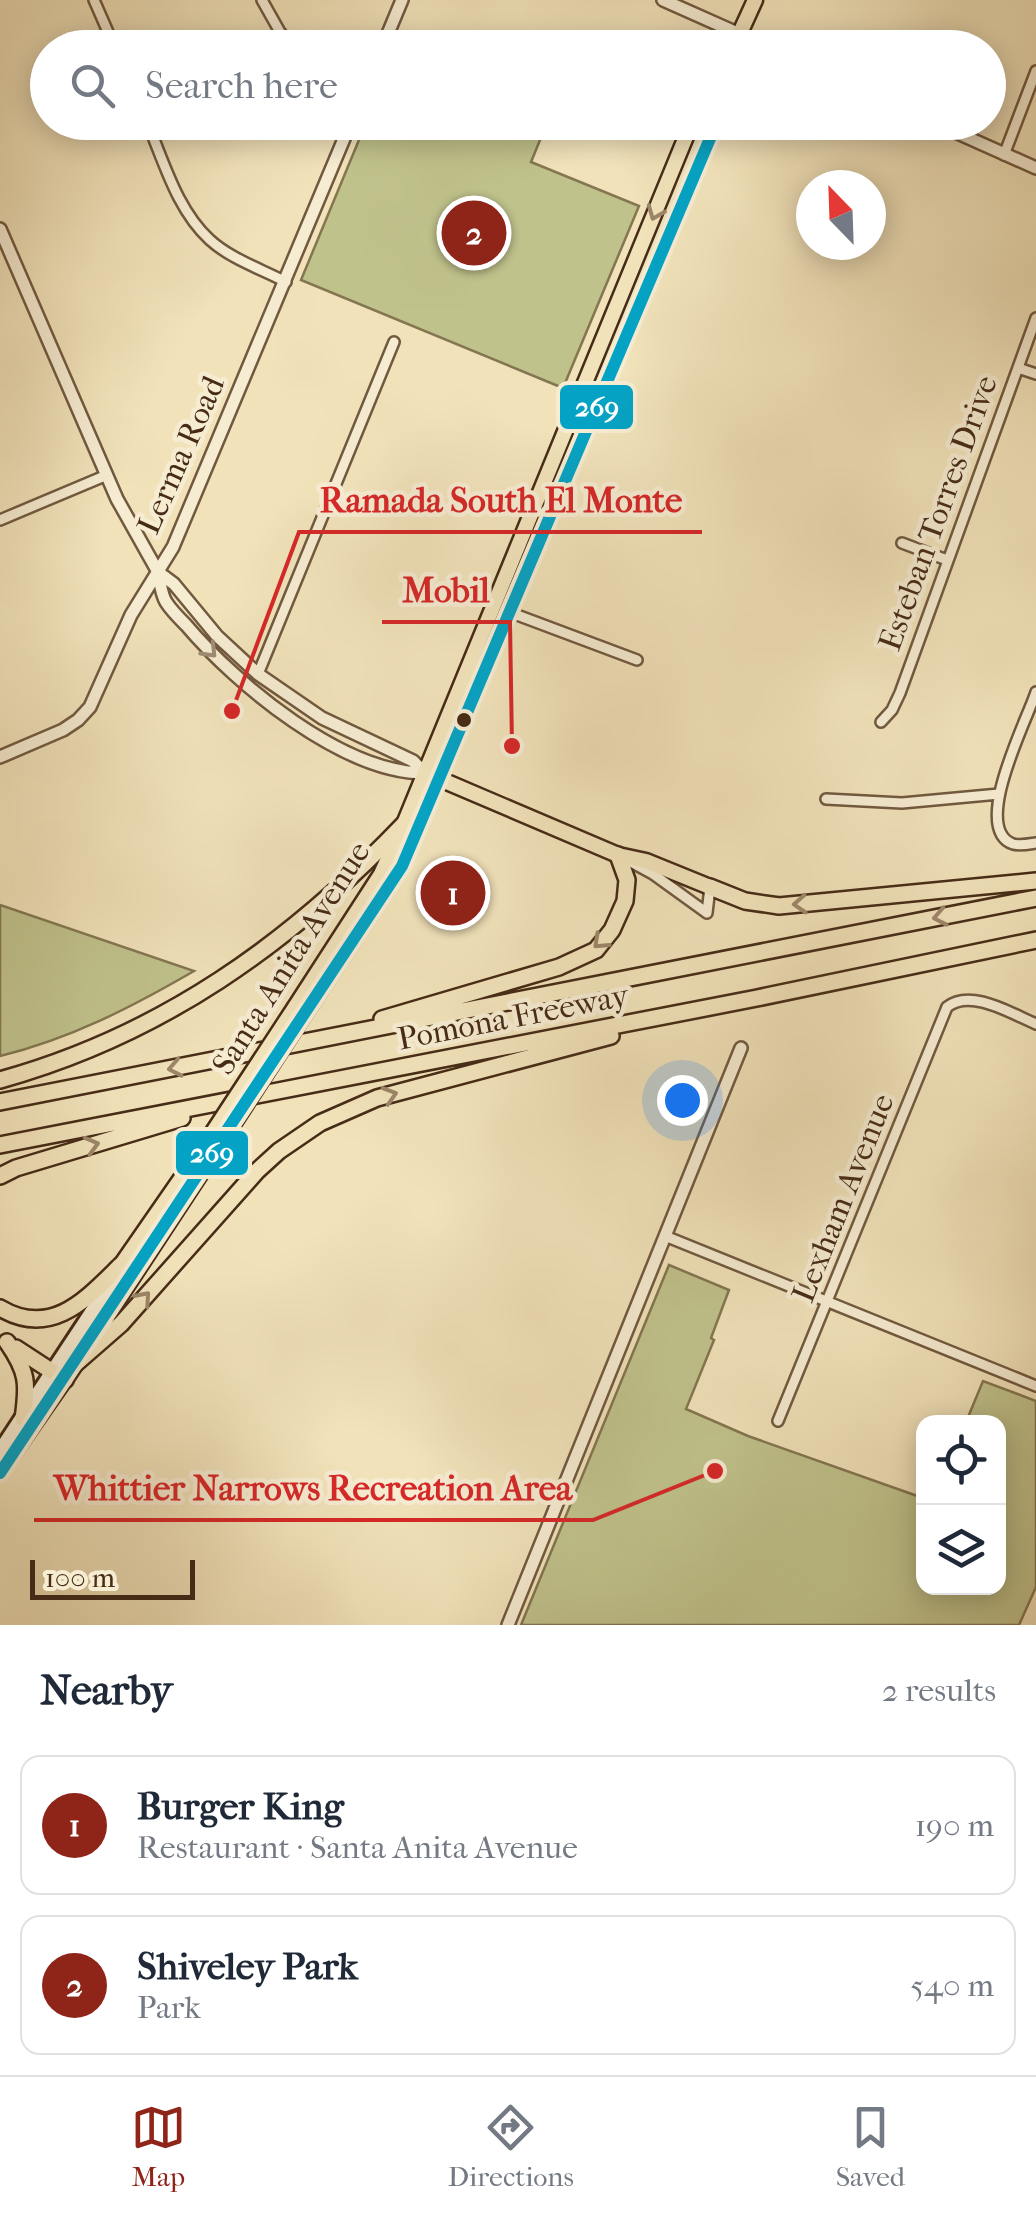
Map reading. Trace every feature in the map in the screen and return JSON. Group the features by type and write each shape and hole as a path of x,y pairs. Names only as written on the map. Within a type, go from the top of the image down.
{"highway":[{"path":"0,1080 113,1040 212,987 292,929 365,865 404,824"},
{"path":"288,1046 559,967 596,950 612,930 626,901 628,880 618,855"},
{"path":"710,887 745,901 779,906 1036,881"},
{"name":"Pomona Freeway","path":"0,1102 1036,898"},
{"name":"Pomona Freeway","path":"0,1144 757,998 1036,940"},
{"path":"74,1365 121,1324 258,1171 298,1136 320,1123 348,1109 422,1085 757,998"},
{"path":"0,1176 271,1092"},
{"path":"0,1308 32,1318 63,1314 82,1304 121,1266"},
{"path":"4,1340 59,1376"},
{"path":"4,1340 20,1360 27,1380 23,1420"}],"main road":[{"path":"745,30 755,0"},
{"name":"Santa Anita Avenue","path":"0,1473 121,1266 402,866 432,776 558,450 685,140"},
{"name":"Santa Anita Avenue","path":"0,1450 59,1376 74,1365 224,1138 374,886 432,776 510,612 709,140"},
{"path":"558,450 575,458"},
{"path":"432,776 618,855 646,861 710,887"}],"street":[{"path":"94,0 106,30"},
{"path":"262,0 279,30"},
{"path":"390,30 402,0"},
{"path":"663,0 722,30"},
{"path":"1004,156 1036,71"},
{"path":"155,140 190,217 210,240 286,282"},
{"name":"Lerma Road","path":"0,757 63,730 90,706 131,614 173,547 344,140"},
{"path":"971,140 1036,168"},
{"path":"0,230 107,475 158,572 164,600 236,678 305,728 402,773 432,776"},
{"name":"Esteban Torres Drive","path":"881,722 900,693 1036,318"},
{"path":"258,674 394,342"},
{"path":"1018,368 1036,374"},
{"path":"0,520 107,475"},
{"path":"902,543 947,560"},
{"path":"158,572 174,584 217,636 258,674 322,718 414,761 432,776"},
{"path":"510,612 637,660"},
{"path":"1035,698 1001,779 998,826 1004,838 1015,845 1036,843"},
{"path":"376,762 384,748"},
{"path":"826,799 902,803 999,794"},
{"path":"618,855 653,874 707,913 710,887"},
{"name":"Lexham Avenue","path":"778,1421 947,1007 960,1000 989,1005 1036,1024"},
{"path":"508,1625 742,1048"},
{"path":"665,1236 1036,1386"}],"green space":[{"path":"359,140 540,140 531,162 639,206 563,388 301,280"},
{"path":"0,905 194,971 100,1021 0,1056"},
{"path":"669,1265 729,1290 686,1409 748,1436 916,1496 916,1595 1006,1595 1006,1415 969,1415 983,1381 1036,1401 1036,1587 1019,1625 521,1625"}],"transit line":[{"name":"269","path":"0,1473 402,866 709,140"}],"place":[{"name":"Shiveley Park","path":"474,233"},
{"name":"Ramada South El Monte","path":"232,711"},
{"name":"Mobil","path":"512,746"},
{"name":"Burger King","path":"453,893"},
{"name":"Whittier Narrows Recreation Area","path":"715,1471"}]}
